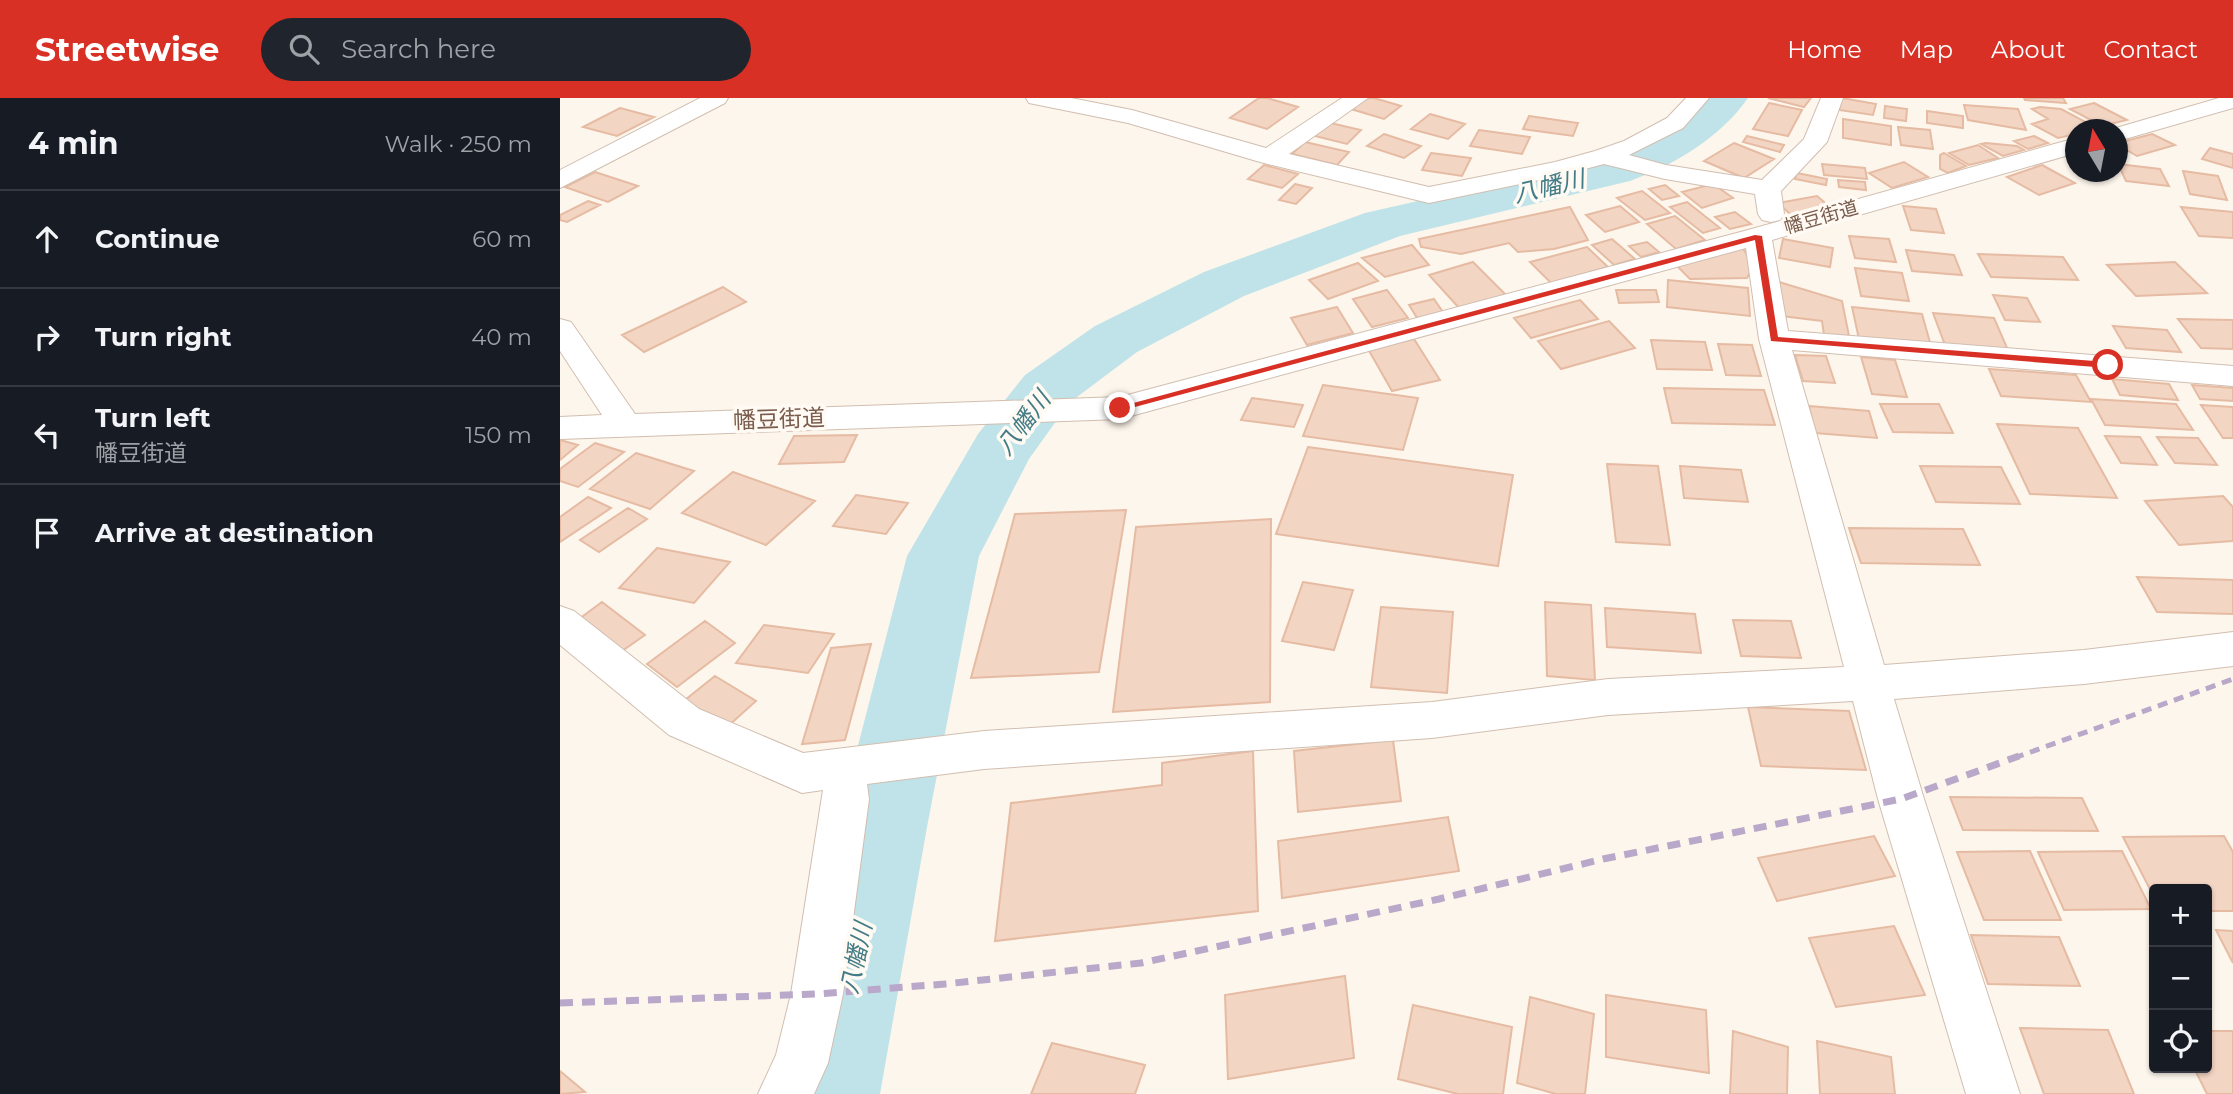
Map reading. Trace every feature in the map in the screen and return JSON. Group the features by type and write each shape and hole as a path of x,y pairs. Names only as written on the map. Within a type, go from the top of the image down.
{"street":[{"path":"560,180 717,98"},
{"path":"1038,98 1132,117 1269,157 1429,195 1558,169 1605,156 1632,146 1675,122 1698,98"},
{"path":"1269,157 1357,98"},
{"path":"1832,98 1815,142 1768,189 1767,233 1774,339 1901,799 1993,1094"},
{"path":"2128,131 2224,103"},
{"name":"幡豆街道","path":"560,428 997,410 1120,408 1767,233 2065,148"},
{"path":"1605,156 1665,172 1768,189"},
{"path":"560,328 625,425"},
{"path":"1774,339 2233,376"},
{"path":"560,622 684,722 802,773 984,750 1432,720 1608,697 1870,683 2084,667 2233,649"},
{"path":"785,1094 801,1063 817,994 846,799 844,768"}],"building":[{"path":"1259,98 1298,107 1267,129 1230,118"},
{"path":"1366,98 1401,106 1384,119 1351,109"},
{"path":"1768,98 1811,98 1804,107"},
{"path":"1842,98 1876,104 1873,115 1839,110"},
{"path":"2024,98 2063,98 2066,103 2025,100"},
{"path":"1769,103 1802,110 1788,136 1753,129"},
{"path":"2094,103 2125,119 2089,119 2070,109"},
{"path":"1964,105 2018,109 2026,130 1968,120"},
{"path":"1885,106 1907,109 1906,121 1884,118"},
{"path":"620,108 654,117 617,136 583,127"},
{"path":"2032,109 2061,109 2080,119 2065,119 2065,136 2058,138 2032,124 2048,119"},
{"path":"1927,111 1963,116 1963,128 1927,123"},
{"path":"1430,114 1465,124 1448,139 1411,129"},
{"path":"1529,116 1578,123 1573,136 1523,129"},
{"path":"1843,119 1891,126 1891,145 1843,138"},
{"path":"1326,122 1361,130 1347,144 1311,135"},
{"path":"1898,127 1930,130 1933,149 1901,145"},
{"path":"1479,130 1530,137 1522,154 1470,146"},
{"path":"1384,134 1421,146 1404,158 1367,146"},
{"path":"2152,134 2175,145 2137,156 2128,151 2128,140"},
{"path":"1747,136 1784,145 1780,152 1743,142"},
{"path":"2034,136 2048,143 2028,149 2014,141"},
{"path":"1305,142 1349,152 1337,165 1292,154"},
{"path":"1734,143 1774,159 1744,178 1704,161"},
{"path":"1981,144 2017,146 2024,150 2003,156"},
{"path":"1978,145 1998,158 1969,165 1949,153"},
{"path":"2210,148 2233,154 2233,168 2202,159"},
{"path":"1431,153 1471,158 1462,176 1422,170"},
{"path":"1944,153 1966,166 1948,173 1940,169 1940,155"},
{"path":"1904,162 1928,177 1892,188 1869,173"},
{"path":"1822,164 1865,168 1867,179 1824,175"},
{"path":"1264,165 1298,174 1282,188 1248,179"},
{"path":"2042,165 2065,178 2065,182 2075,183 2039,195 2007,177"},
{"path":"2128,165 2160,169 2169,186 2128,181"},
{"path":"2183,171 2218,176 2227,200 2190,194"},
{"path":"595,172 638,186 608,202 565,187"},
{"path":"1797,173 1827,179 1826,185 1795,179"},
{"path":"1838,180 1865,182 1866,190 1839,187"},
{"path":"1295,184 1312,188 1296,204 1279,200"},
{"path":"1713,184 1733,198 1702,208 1682,192"},
{"path":"1665,185 1679,196 1662,200 1649,189"},
{"path":"1642,191 1670,213 1645,220 1617,198"},
{"path":"1817,196 1831,208 1791,215 1778,203"},
{"path":"588,201 600,205 567,222 560,220 560,215"},
{"path":"1687,202 1720,228 1703,233 1670,207"},
{"path":"1620,206 1639,222 1605,232 1586,215"},
{"path":"1903,206 1936,209 1944,233 1911,230"},
{"path":"1570,207 1588,240 1554,249 1518,252 1509,243 1461,254 1421,247 1419,239"},
{"path":"2181,207 2233,212 2233,238 2199,236"},
{"path":"1735,212 1751,224 1730,229 1715,217"},
{"path":"1675,216 1705,240 1676,249 1647,224"},
{"path":"1849,236 1889,239 1896,262 1855,258"},
{"path":"1612,239 1635,259 1614,265 1592,245"},
{"path":"1783,239 1833,248 1830,267 1779,258"},
{"path":"1647,242 1659,252 1641,257 1629,246"},
{"path":"1412,245 1429,265 1385,277 1362,258"},
{"path":"1587,247 1608,267 1551,283 1530,262"},
{"path":"1742,247 1754,266 1747,278 1690,279 1676,265"},
{"path":"1906,250 1954,255 1962,275 1912,271"},
{"path":"1978,254 2063,257 2078,280 1991,277"},
{"path":"1473,262 1507,296 1461,310 1429,275"},
{"path":"2175,262 2207,293 2136,296 2107,265"},
{"path":"1358,263 1378,281 1328,299 1309,280"},
{"path":"1855,268 1902,273 1909,301 1861,296"},
{"path":"1668,280 1748,288 1750,316 1667,307"},
{"path":"1779,282 1842,301 1849,336 1824,335 1822,321 1782,316"},
{"path":"723,287 746,302 644,352 622,335"},
{"path":"1387,290 1408,318 1372,327 1353,299"},
{"path":"1616,290 1656,290 1659,302 1619,303"},
{"path":"1993,295 2027,298 2040,322 2005,320"},
{"path":"1434,299 1445,315 1419,321 1409,305"},
{"path":"1580,300 1598,319 1531,338 1514,318"},
{"path":"1337,307 1353,333 1307,345 1291,318"},
{"path":"1852,307 1922,314 1931,346 1859,339"},
{"path":"1933,313 1994,318 2008,350 1945,345"},
{"path":"2178,319 2233,320 2233,349 2201,348"},
{"path":"1609,321 1635,348 1561,369 1538,341"},
{"path":"2113,326 2167,330 2181,352 2126,348"},
{"path":"1414,339 1440,380 1392,391 1368,349"},
{"path":"1651,340 1705,342 1712,370 1657,369"},
{"path":"1718,344 1752,345 1761,376 1726,375"},
{"path":"1795,355 1826,356 1835,383 1803,381"},
{"path":"1861,357 1895,360 1907,397 1872,394"},
{"path":"1989,369 2076,375 2091,402 2001,396"},
{"path":"2112,379 2169,384 2178,400 2120,395"},
{"path":"1323,385 1418,398 1403,450 1303,436"},
{"path":"2192,385 2233,388 2233,401 2200,399"},
{"path":"1664,388 1764,390 1775,425 1672,423"},
{"path":"1252,398 1303,405 1294,427 1241,420"},
{"path":"2091,399 2176,404 2193,430 2105,425"},
{"path":"1880,404 1939,404 1953,433 1893,432"},
{"path":"2201,405 2233,407 2233,438 2223,438"},
{"path":"1809,406 1869,411 1877,438 1815,433"},
{"path":"1997,424 2078,428 2117,498 2030,494"},
{"path":"857,435 844,462 779,464 794,436"},
{"path":"2105,436 2140,437 2157,465 2121,463"},
{"path":"2157,437 2198,438 2217,465 2175,463"},
{"path":"560,440 578,445 560,460"},
{"path":"595,443 624,452 578,487 560,481 560,469"},
{"path":"1308,447 1513,475 1498,566 1276,534"},
{"path":"636,453 694,471 650,509 590,489"},
{"path":"1607,464 1658,466 1670,545 1616,542"},
{"path":"1680,466 1741,470 1748,502 1684,498"},
{"path":"1920,466 2001,467 2020,504 1936,502"},
{"path":"733,472 815,501 766,545 682,513"},
{"path":"856,495 908,503 886,534 833,526"},
{"path":"2223,496 2233,507 2233,541 2179,545 2145,501"},
{"path":"588,497 611,508 560,542 560,517"},
{"path":"628,508 647,519 599,552 580,540"},
{"path":"1126,510 1099,672 971,678 1015,514"},
{"path":"1271,519 1270,702 1113,712 1136,527"},
{"path":"1849,528 1963,529 1980,565 1861,563"},
{"path":"657,548 730,562 694,603 619,588"},
{"path":"2137,577 2233,580 2233,614 2157,612"},
{"path":"1303,582 1353,590 1334,650 1282,641"},
{"path":"602,602 645,635 622,651 579,619"},
{"path":"1545,602 1591,605 1595,680 1547,676"},
{"path":"1381,607 1453,612 1447,693 1371,687"},
{"path":"1605,608 1695,614 1701,653 1607,647"},
{"path":"1733,620 1791,621 1801,658 1741,656"},
{"path":"705,621 735,643 677,687 647,664"},
{"path":"764,625 834,634 808,673 736,663"},
{"path":"871,644 845,740 802,744 831,648"},
{"path":"715,676 756,701 726,728 685,700"},
{"path":"1748,707 1849,711 1866,770 1761,766"},
{"path":"1393,740 1401,801 1298,812 1294,751"},
{"path":"1253,751 1258,911 995,941 1011,803 1162,785 1162,763"},
{"path":"1950,797 2082,798 2098,831 1963,830"},
{"path":"1448,817 1459,871 1282,898 1278,841"},
{"path":"1874,836 1895,876 1777,901 1758,858"},
{"path":"2224,836 2233,852 2233,911 2212,911 2212,884 2149,884 2149,887 2123,837"},
{"path":"2030,851 2061,920 1984,920 1957,852"},
{"path":"2122,851 2149,909 2064,910 2038,852"},
{"path":"1894,926 1925,995 1836,1007 1809,938"},
{"path":"2216,930 2233,931 2233,963"},
{"path":"1971,935 2059,937 2080,986 1988,984"},
{"path":"1345,976 1354,1058 1228,1079 1225,995"},
{"path":"1606,995 1706,1010 1709,1073 1606,1057"},
{"path":"1530,997 1594,1014 1585,1094 1556,1094 1517,1083"},
{"path":"1413,1005 1512,1027 1503,1094 1458,1094 1398,1079"},
{"path":"2020,1028 2108,1030 2134,1094 2044,1094"},
{"path":"1733,1031 1788,1047 1787,1094 1730,1094"},
{"path":"2212,1031 2233,1031 2233,1094 2207,1094 2196,1073 2212,1073"},
{"path":"1817,1041 1891,1057 1895,1094 1820,1094"},
{"path":"1052,1043 1145,1065 1135,1094 1031,1094"},
{"path":"560,1071 585,1092 560,1094"}],"waterway":[{"name":"八幡川","path":"827,1094 882,827 943,556 1001,450 1047,389 1116,339 1224,284 1383,224 1613,171 1649,158 1685,134 1726,98"}],"railway":[{"path":"2014,758 2233,679"},
{"path":"560,1003 817,994 945,984 1141,963 1439,899 1603,859 1901,799 2019,756"}],"route":[{"path":"1120,408 1758,236 1774,339 2108,365"}]}
